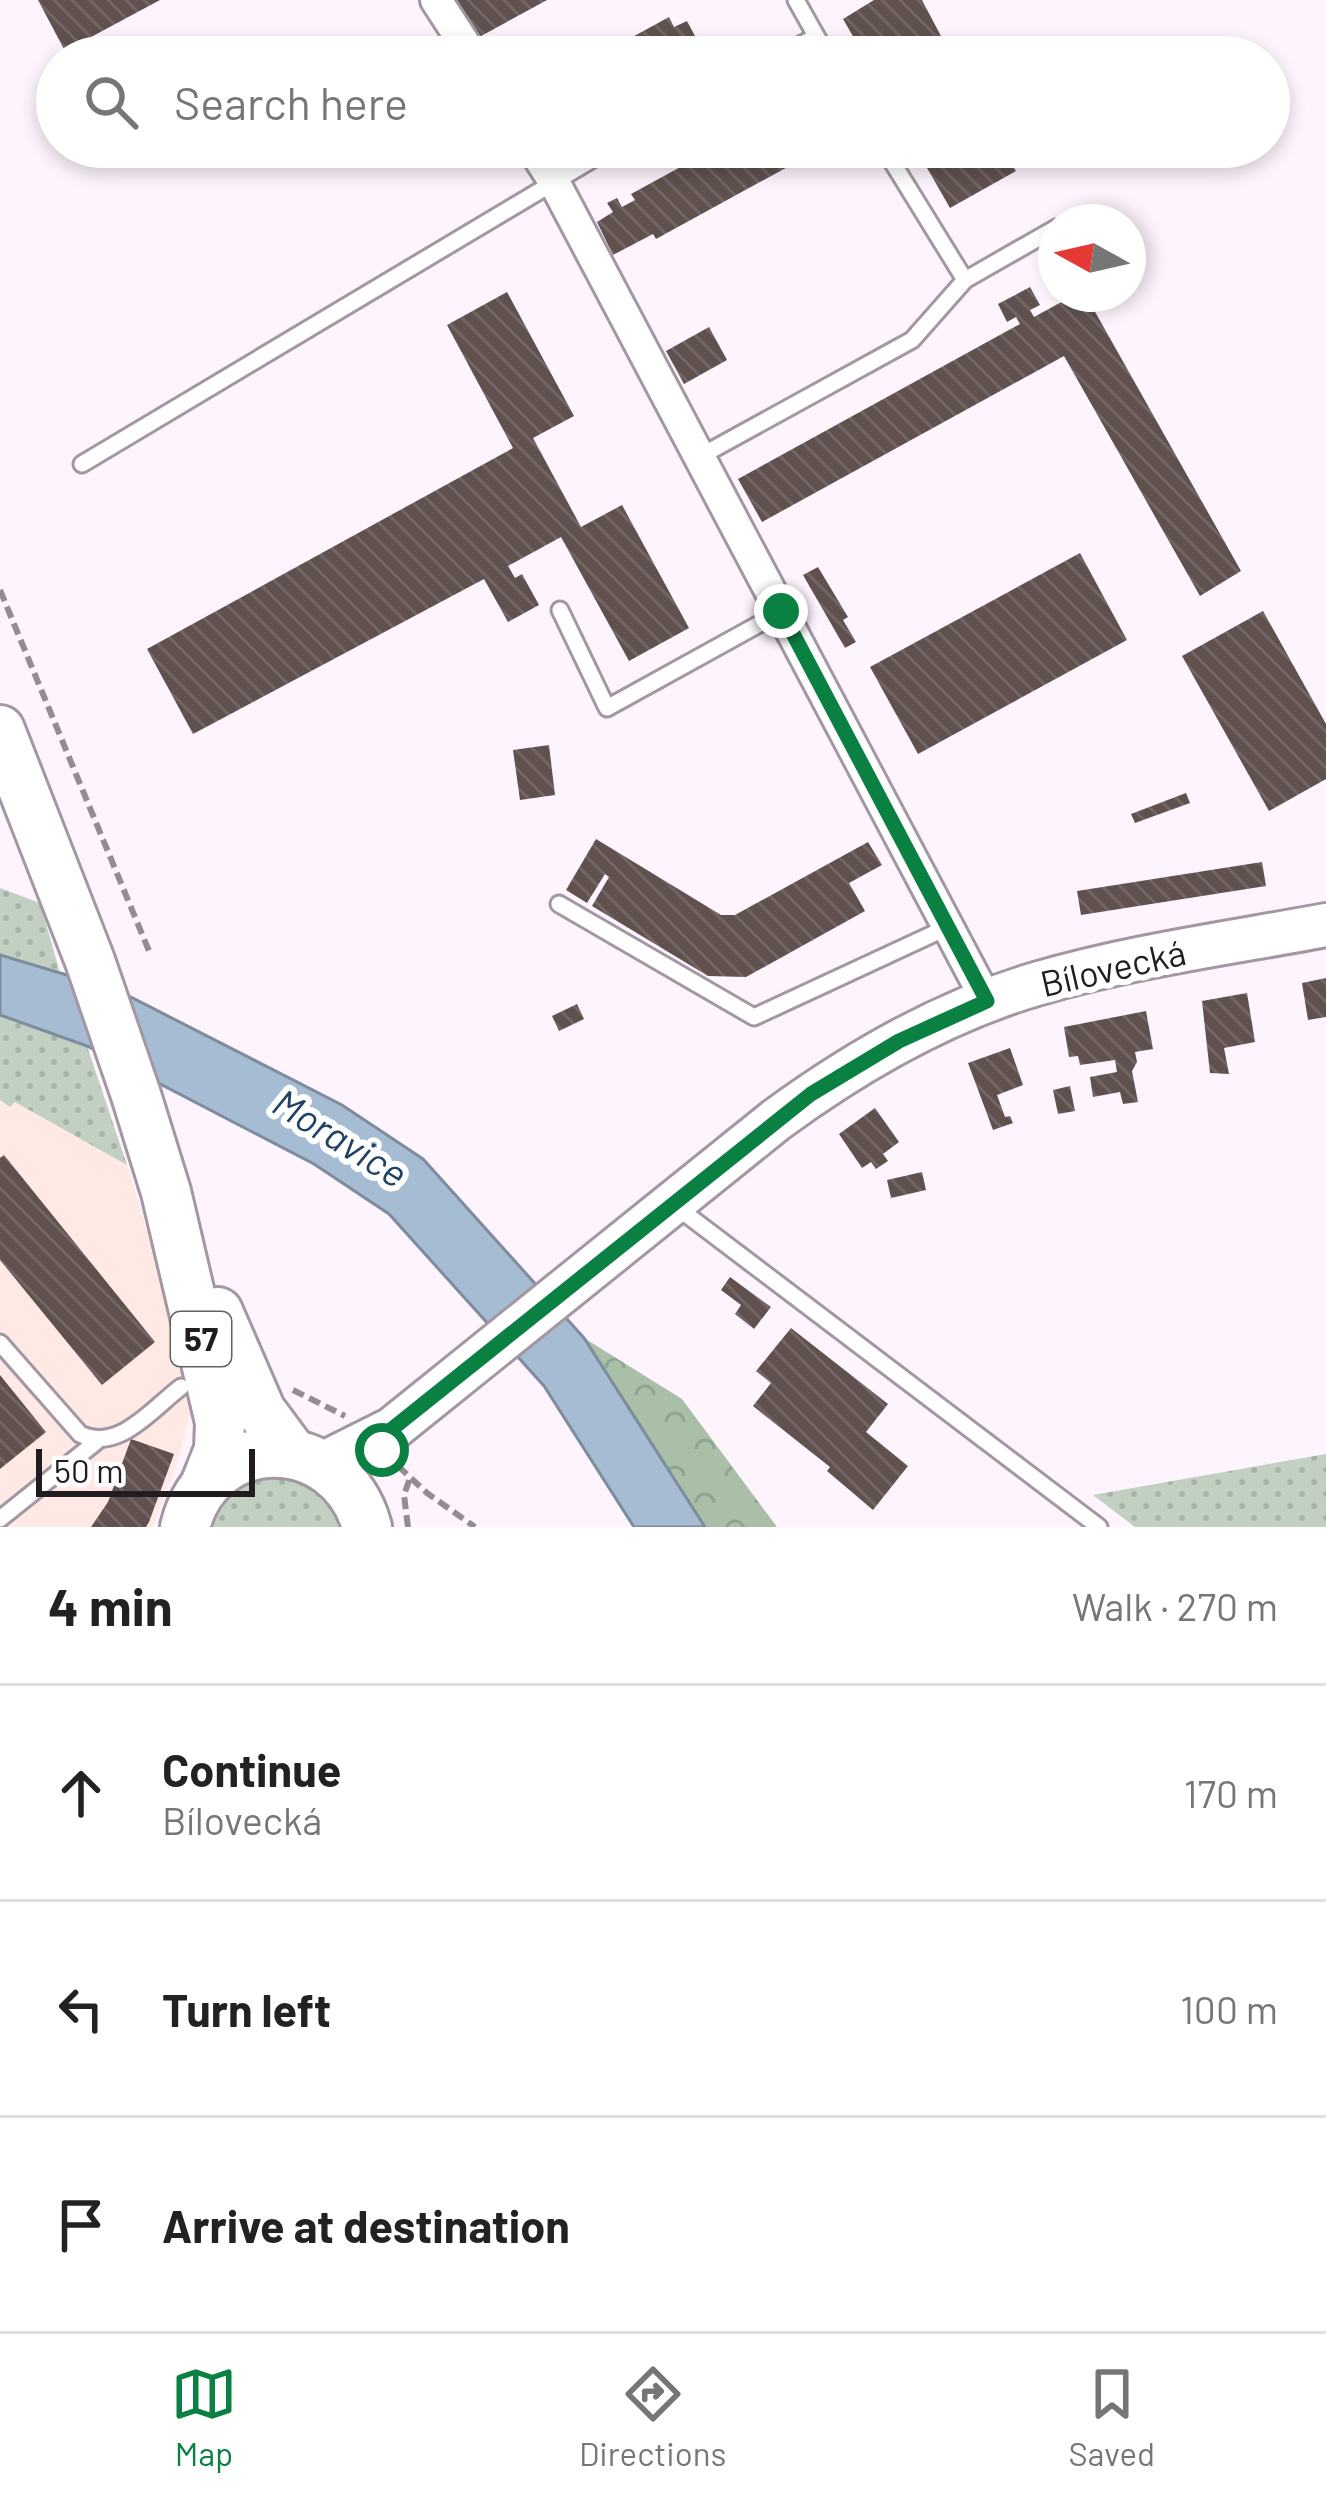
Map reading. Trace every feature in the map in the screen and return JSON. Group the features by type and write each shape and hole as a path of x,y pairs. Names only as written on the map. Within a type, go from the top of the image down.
{"main road":[{"name":"57","path":"0,730 71,911 166,1192 261,1411 307,1459 342,1481 362,1515"},
{"name":"Bílovecká","path":"392,1429 662,1211 839,1076 912,1034 987,1001 1110,966 1326,925"},
{"name":"57","path":"166,1192 220,1422 219,1450 195,1506"},
{"path":"307,1459 392,1429"},
{"path":"362,1515 392,1429"},
{"name":"57","path":"195,1506 224,1468 246,1457 307,1459"}],"street":[{"path":"436,0 459,36"},
{"path":"545,168 987,1001"}],"lane":[{"path":"796,0 814,36"},
{"path":"82,464 575,168"},
{"path":"896,168 965,280"},
{"path":"699,457 912,340 965,280 1038,238"},
{"path":"560,610 607,708 781,611"},
{"path":"559,904 754,1017 948,927"},
{"path":"662,1211 1099,1527"},
{"path":"0,1343 80,1434 96,1442"},
{"path":"0,1519 96,1442 115,1439 181,1387"}],"path":[{"path":"0,590 149,951"},
{"path":"409,1527 404,1495 410,1478 476,1527"}],"shaded area":[{"path":"0,1100 10,1107 15,1101 127,1165 196,1392 153,1527 0,1527"}],"green space":[{"path":"0,888 40,903 60,973 0,955"},
{"path":"0,1015 87,1046 127,1165 15,1102 10,1107 0,1100"},
{"path":"584,1338 682,1399 777,1527 705,1527"},
{"path":"1326,1454 1326,1527 1135,1527 1093,1495"},
{"path":"279,1475 318,1492 343,1527 213,1527 238,1490"}],"water":[{"name":"Moravice","path":"0,955 117,990 342,1105 423,1159 584,1338 705,1527 634,1527 544,1386 389,1214 314,1164 87,1046 0,1015"}],"building":[{"path":"38,0 160,0 93,36 57,36"},
{"path":"450,0 547,0 481,36 469,36"},
{"path":"874,0 922,0 941,36 853,36 843,19"},
{"path":"669,17 674,27 687,21 695,36 634,36"},
{"path":"679,168 786,168 656,239 653,234 613,255 597,222 613,212 607,203 617,198 622,207 635,200 631,194"},
{"path":"927,168 1014,168 1016,171 950,208"},
{"path":"1030,287 1038,301 1030,310 1034,317 1043,312 1095,312 1241,571 1200,596 1064,356 762,522 738,479 1020,324 1016,317 1007,322 998,304"},
{"path":"507,292 574,416 533,438 581,527 622,505 689,628 629,661 561,537 508,566 515,578 522,574 539,605 508,622 484,579 193,734 147,649 513,448 447,325"},
{"path":"709,327 727,360 684,384 666,351"},
{"path":"1080,553 1127,640 918,754 870,667"},
{"path":"818,567 848,617 843,620 856,642 845,648 803,575"},
{"path":"1263,611 1326,724 1326,779 1269,811 1182,656"},
{"path":"549,745 555,795 520,800 513,750"},
{"path":"1186,793 1190,803 1135,823 1131,814"},
{"path":"596,839 721,915 735,915 868,842 882,865 849,883 865,911 746,977 708,976 592,906 609,877 605,874 587,903 566,890"},
{"path":"1262,862 1266,886 1081,915 1077,891"},
{"path":"1326,978 1326,1017 1308,1020 1302,983"},
{"path":"1247,993 1255,1042 1224,1048 1229,1074 1210,1073 1202,1001"},
{"path":"577,1004 584,1019 559,1031 552,1016"},
{"path":"1146,1011 1153,1049 1135,1052 1132,1071 1138,1102 1123,1104 1120,1092 1093,1097 1090,1077 1117,1072 1115,1060 1080,1065 1078,1056 1069,1057 1064,1027"},
{"path":"1010,1048 1023,1085 997,1095 1005,1117 1010,1116 1013,1123 993,1130 968,1063"},
{"path":"1070,1086 1075,1111 1058,1114 1053,1090"},
{"path":"875,1108 899,1142 883,1154 888,1161 876,1169 871,1162 862,1168 839,1134"},
{"path":"4,1155 155,1342 102,1385 0,1260 0,1158"},
{"path":"922,1172 926,1190 891,1198 887,1180"},
{"path":"730,1277 771,1307 754,1329 735,1314 741,1305 721,1290"},
{"path":"791,1328 888,1404 866,1432 908,1466 873,1510 827,1471 830,1467 753,1406 771,1383 756,1371"},
{"path":"0,1375 46,1432 0,1469"},
{"path":"131,1439 174,1454 149,1522 146,1527 91,1527 108,1502"}],"route":[{"path":"382,1450 392,1429 811,1094 926,1027 987,1001 781,611"}]}
